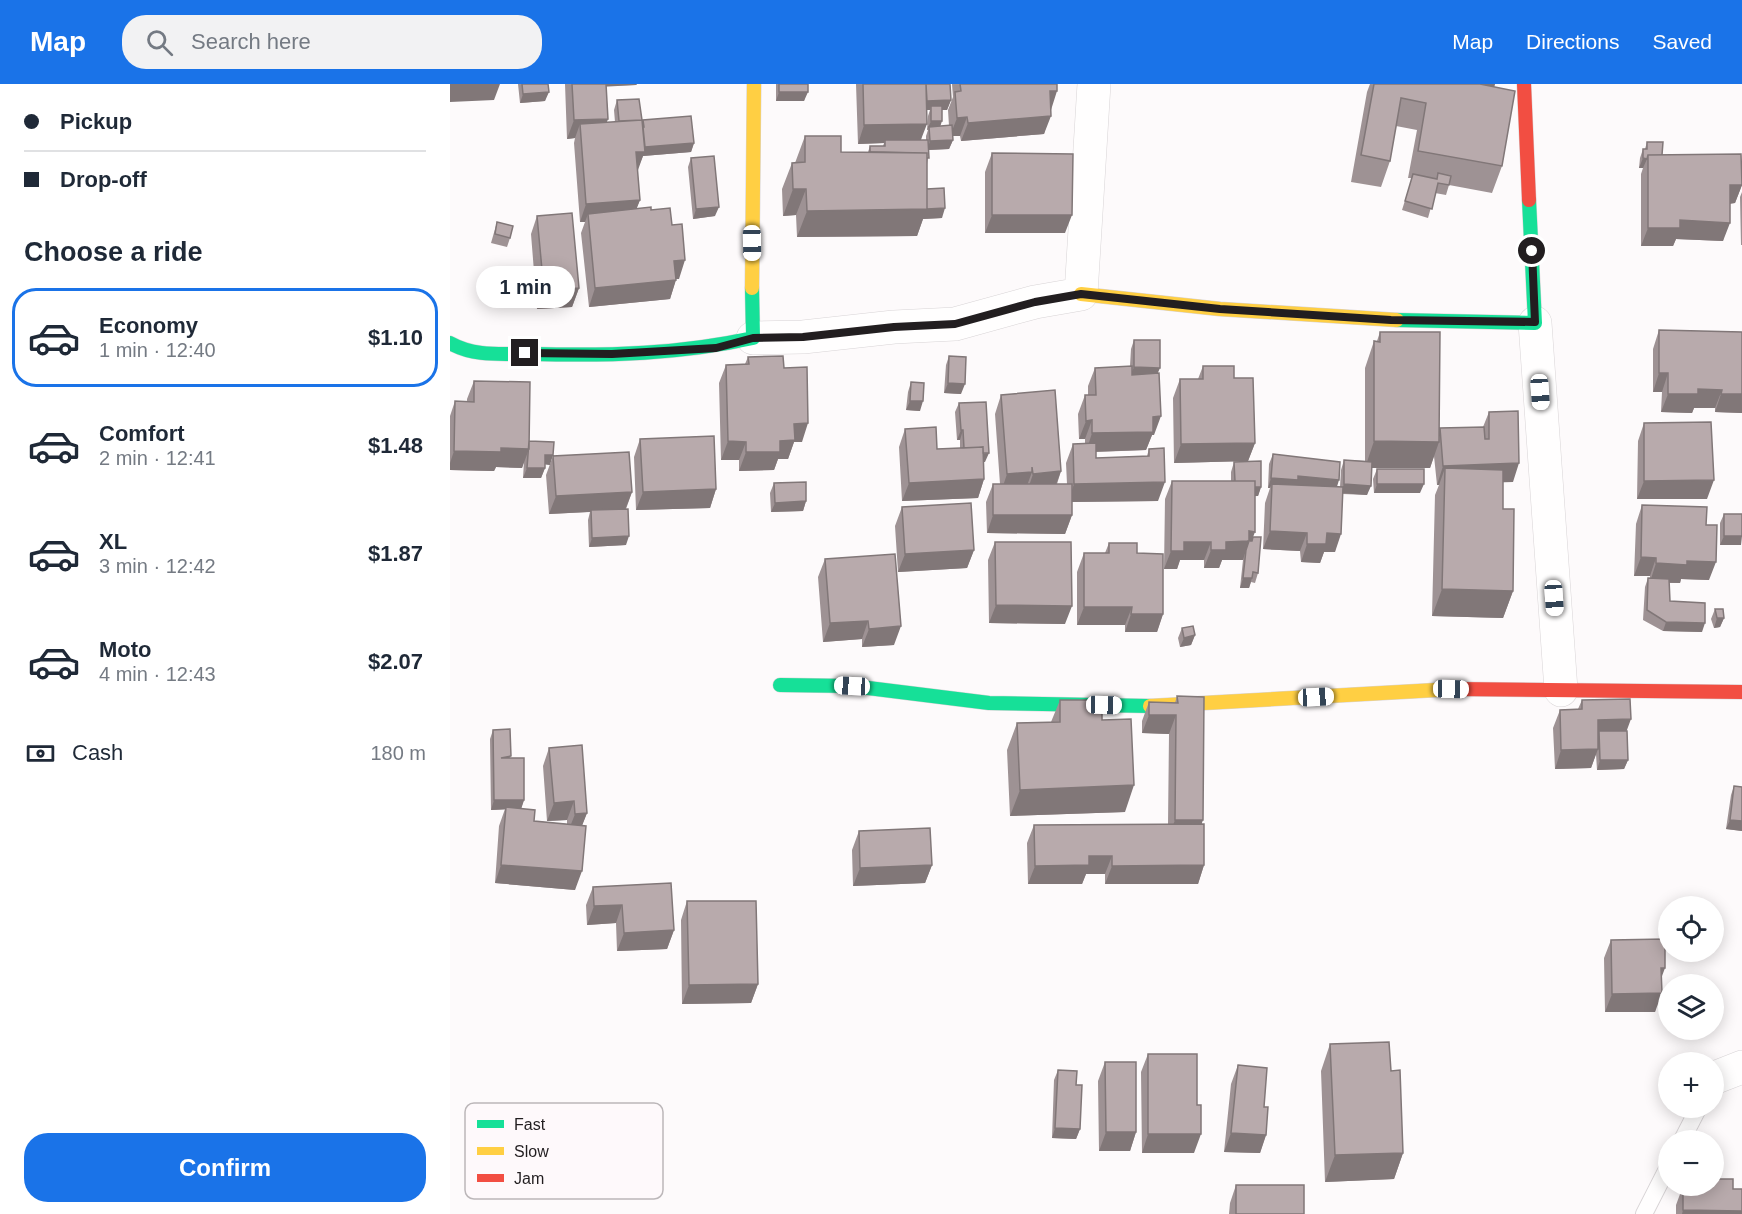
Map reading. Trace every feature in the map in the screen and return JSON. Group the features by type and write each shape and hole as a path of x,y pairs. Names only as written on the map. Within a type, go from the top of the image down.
{"street":[{"path":"753,338 751,219 754,84"},
{"path":"1081,294 1094,84"},
{"path":"1524,84 1535,322 1561,690"},
{"path":"450,343 468,353 612,354 716,348 753,338 803,337 894,327 955,324 1035,302 1081,294 1220,309 1391,320 1535,322"},
{"path":"780,685 852,686 989,703 1173,706 1451,689 1742,692"},
{"path":"1724,1074 1742,1067"}],"lane":[{"path":"1644,1214 1658,1187"}],"building":[{"path":"522,84 548,84 549,92 523,94"},
{"path":"572,84 606,84 608,119 574,120"},
{"path":"779,84 808,84 808,92 779,92"},
{"path":"863,84 926,84 927,124 864,125"},
{"path":"926,84 950,84 951,100 927,101"},
{"path":"960,84 1057,84 1057,91 1050,91 1051,116 968,123 967,117 957,118 955,92 961,91"},
{"path":"1374,84 1480,84 1515,91 1502,166 1418,151 1426,103 1401,98 1390,161 1361,155"},
{"path":"639,99 642,120 619,121 617,100"},
{"path":"931,106 942,106 942,121 931,121"},
{"path":"691,116 694,143 645,147 643,120"},
{"path":"642,120 645,152 636,152 640,200 586,204 580,124"},
{"path":"952,125 953,140 930,141 929,127"},
{"path":"805,136 841,136 841,152 927,153 927,209 807,211 806,189 793,189 792,163 805,162"},
{"path":"885,140 928,140 929,158 927,158 927,153 870,152 870,146 885,146"},
{"path":"1647,142 1663,142 1662,155 1648,155 1647,159 1643,158 1643,149 1647,149"},
{"path":"992,153 1073,154 1072,215 992,215"},
{"path":"1741,154 1742,185 1730,185 1730,223 1680,220 1680,228 1648,228 1648,155"},
{"path":"714,156 719,207 696,209 691,158"},
{"path":"1438,173 1451,176 1449,185 1438,183 1432,209 1405,201 1413,174 1437,179"},
{"path":"944,188 945,208 927,209 927,189"},
{"path":"651,207 651,210 670,208 672,225 682,224 685,260 674,261 676,280 595,288 588,214"},
{"path":"572,213 579,288 544,291 537,216"},
{"path":"497,222 513,226 510,238 495,234"},
{"path":"1659,330 1742,332 1742,394 1721,394 1722,390 1698,389 1698,394 1668,394 1668,373 1659,373"},
{"path":"1380,332 1440,332 1439,442 1374,441 1374,341 1380,342"},
{"path":"1134,340 1160,340 1160,368 1134,367"},
{"path":"783,356 784,368 807,367 808,423 794,424 795,440 780,441 780,452 746,452 746,442 728,441 726,365 749,364 748,357"},
{"path":"949,356 966,357 965,384 948,383"},
{"path":"1132,366 1132,375 1159,373 1161,416 1153,417 1153,432 1092,433 1092,420 1086,421 1085,395 1096,395 1095,368"},
{"path":"1203,366 1234,366 1234,378 1253,378 1255,443 1181,444 1180,379 1203,379"},
{"path":"474,381 530,382 529,449 501,448 501,452 454,451 455,401 474,402"},
{"path":"911,382 924,383 923,401 910,401"},
{"path":"1055,390 1061,471 1033,474 1032,467 1032,472 1007,474 1001,395"},
{"path":"986,402 989,453 983,453 983,447 964,448 959,403"},
{"path":"1518,411 1519,463 1443,466 1440,428 1484,427 1485,439 1489,439 1489,412"},
{"path":"1711,422 1714,480 1644,481 1644,423"},
{"path":"936,427 937,449 983,447 984,479 909,483 905,429"},
{"path":"714,436 716,489 643,492 640,439"},
{"path":"529,441 554,442 553,455 545,455 545,468 527,468"},
{"path":"1096,443 1096,458 1149,456 1149,449 1164,448 1165,482 1074,484 1073,444"},
{"path":"629,452 632,492 556,496 553,456"},
{"path":"1273,454 1340,462 1339,480 1298,476 1298,480 1271,478"},
{"path":"1344,460 1372,462 1371,486 1344,484"},
{"path":"1261,461 1261,487 1255,487 1255,481 1235,481 1234,462"},
{"path":"1445,468 1503,470 1503,509 1514,509 1513,591 1442,589"},
{"path":"1377,469 1424,469 1424,484 1377,484"},
{"path":"1172,481 1255,481 1255,532 1249,531 1249,541 1226,542 1226,550 1211,550 1211,542 1184,542 1184,551 1171,551"},
{"path":"806,482 806,501 775,503 774,483"},
{"path":"993,484 1072,484 1072,515 993,515"},
{"path":"1272,484 1343,487 1341,534 1327,533 1326,544 1307,544 1307,533 1270,531"},
{"path":"971,503 974,550 905,554 902,507"},
{"path":"1642,505 1707,507 1706,525 1717,525 1716,562 1687,561 1687,565 1656,563 1656,558 1641,557"},
{"path":"628,509 629,536 592,538 591,510"},
{"path":"1724,514 1742,514 1742,536 1724,536"},
{"path":"1253,537 1261,537 1258,573 1253,572 1252,578 1243,578 1246,550 1249,541 1252,541"},
{"path":"995,542 1071,542 1072,606 996,605"},
{"path":"1109,543 1137,543 1137,553 1163,554 1163,614 1131,614 1132,607 1084,607 1084,553 1109,553"},
{"path":"895,554 901,626 869,629 868,621 830,623 825,559"},
{"path":"1648,578 1669,579 1670,601 1705,603 1705,623 1666,622 1647,610"},
{"path":"1715,609 1723,609 1724,618 1717,618"},
{"path":"1193,626 1195,635 1184,638 1182,628"},
{"path":"1177,696 1204,697 1203,820 1175,820 1176,715 1149,715 1149,702 1178,703"},
{"path":"1630,699 1631,719 1598,720 1598,749 1561,750 1560,710 1582,709 1582,700"},
{"path":"1060,700 1102,700 1102,720 1131,719 1134,785 1020,790 1017,723 1060,722"},
{"path":"510,729 511,756 501,758 524,758 524,800 494,800 493,730"},
{"path":"1599,731 1627,731 1628,760 1600,760"},
{"path":"582,745 587,813 575,814 574,801 554,803 549,748"},
{"path":"1734,786 1742,787 1742,821 1730,820"},
{"path":"506,807 535,810 534,821 586,826 582,871 501,865"},
{"path":"1204,824 1204,865 1112,866 1112,856 1089,856 1089,865 1035,866 1034,825"},
{"path":"930,828 932,865 860,868 859,831"},
{"path":"671,883 674,930 624,933 622,905 594,906 593,887"},
{"path":"687,901 756,901 758,984 689,985"},
{"path":"1658,939 1658,962 1665,962 1665,968 1661,968 1661,974 1658,974 1658,993 1612,994 1611,940"},
{"path":"1389,1042 1391,1071 1400,1070 1403,1153 1335,1155 1330,1044"},
{"path":"1148,1054 1197,1054 1197,1105 1201,1105 1201,1134 1148,1134"},
{"path":"1105,1062 1136,1062 1136,1132 1106,1132"},
{"path":"1238,1065 1267,1068 1264,1107 1268,1107 1266,1135 1231,1133"},
{"path":"1058,1070 1077,1071 1076,1085 1082,1085 1080,1129 1055,1128"},
{"path":"1724,1179 1733,1179 1733,1189 1742,1189 1742,1211 1683,1210 1683,1196 1724,1196"},
{"path":"1236,1185 1304,1185 1304,1214 1236,1214"}],"traffic: fast":[{"path":"1397,320 1535,323 1529,200"},
{"path":"450,343 470,351 491,354 590,355 699,348 753,338 752,288"},
{"path":"780,685 852,686 989,703 1150,706"}],"traffic: slow":[{"path":"752,288 754,84"},
{"path":"1081,294 1220,309 1397,320"},
{"path":"1150,706 1454,689"}],"traffic: jam":[{"path":"1524,84 1529,200"},
{"path":"1454,689 1742,692"}],"route":[{"path":"525,353 612,354 716,348 753,338 803,337 894,327 955,324 1001,310 1081,294 1220,309 1391,320 1535,322 1532,251"}]}
